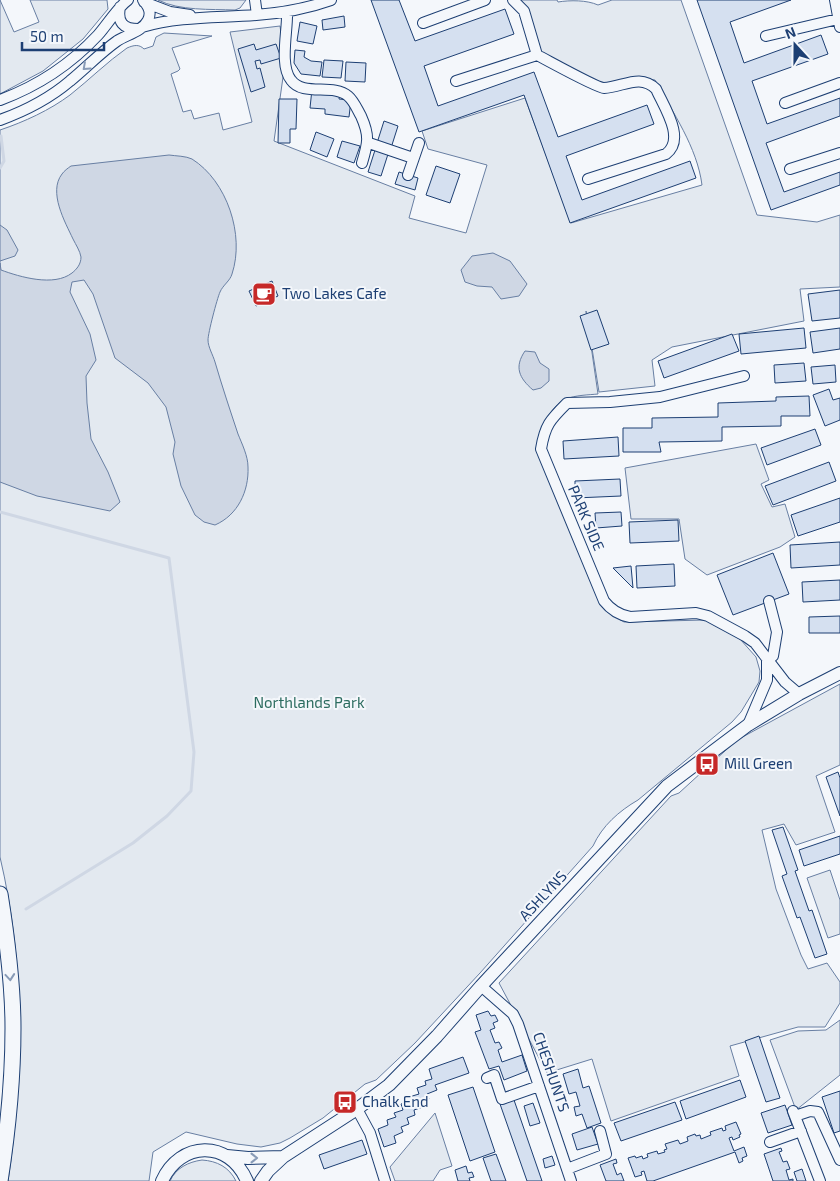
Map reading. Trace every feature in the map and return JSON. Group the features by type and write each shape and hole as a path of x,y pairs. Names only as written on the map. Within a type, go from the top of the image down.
{"main road":[{"path":"0,894 11,981 13,1027 11,1098 0,1181"}],"street":[{"path":"142,0 170,12 208,17"},
{"path":"0,120 28,108 52,94 118,41 141,28 150,17 148,7 142,0"},
{"path":"255,0 257,15"},
{"path":"123,2 119,13 122,22 130,29 164,22 208,17 287,12 309,8 330,0"},
{"path":"423,23 485,0"},
{"path":"513,0 524,11 537,55"},
{"path":"766,36 839,23 835,0"},
{"path":"0,100 34,85 60,69 96,37 123,2"},
{"path":"287,12 288,24 285,58 286,70 290,79 302,87 340,91 353,100 368,132 368,143 362,164"},
{"path":"456,81 537,55 602,88 635,81 651,84 656,89 674,132 675,144 672,150 666,154 588,179"},
{"path":"785,103 840,83"},
{"path":"368,143 413,158"},
{"path":"408,175 419,143"},
{"path":"790,169 840,153"},
{"name":"PARK SIDE","path":"744,376 660,397 610,402 567,403 550,421 544,434 541,449 604,601 609,607 622,616 630,617 696,613 708,616 755,643 785,682 800,694"},
{"path":"748,725 768,680 767,661 773,656 776,632 769,601"},
{"name":"ASHLYNS","path":"261,1181 283,1156 358,1109 389,1085 437,1036 667,786 748,725 840,673"},
{"name":"CHESHUNTS","path":"481,986 514,1014 571,1181"},
{"path":"487,1078 494,1075 502,1099 539,1086"},
{"path":"358,1109 370,1133 384,1181"},
{"path":"820,1181 794,1113 810,1110 818,1112 840,1160"},
{"path":"567,1169 606,1154 600,1131"},
{"path":"770,1142 801,1131"},
{"name":"ASHLYNS","path":"162,1181 168,1169 175,1161 192,1152 202,1150 213,1151 225,1155 248,1158 283,1156"},
{"path":"225,1155 235,1162 247,1181"}],"green space":[{"path":"0,0 14,32 39,22 30,0 107,0 108,9 83,39 43,71 0,94"},
{"path":"158,0 246,0 240,8 235,10 185,8"},
{"name":"Northlands Park","path":"516,0 578,1 598,5 612,0 681,0 757,215 817,222 840,215 840,287 800,289 804,321 672,347 652,360 655,386 599,392 586,311 598,394 582,395 560,402 547,419 537,446 599,601 606,611 624,622 705,620 740,639 756,657 760,671 759,682 741,712 732,722 612,820 601,832 593,846 415,1043 376,1080 365,1084 323,1118 280,1143 261,1147 237,1144 186,1132 153,1152 149,1181 8,1181 17,1100 19,1019 14,937 0,857 0,130 54,106 127,48 140,46 144,49 153,46 156,37 164,33 212,36 172,48 180,69 171,74 183,112 191,110 194,119 219,113 223,130 252,122 230,32 280,26 285,63 274,141 415,196 409,218 466,233 487,165 428,149 422,131 525,98 571,223 702,185 690,144 655,80 635,78 602,88 537,55"},
{"path":"756,444 769,480 761,484 772,507 785,504 795,537 780,547 707,575 685,559 679,519 631,519 625,468"},
{"path":"840,684 840,765 816,776 835,832 796,845 784,824 762,830 776,889 801,955 808,969 827,963 840,982 840,1003 825,1027 798,1027 730,1046 739,1076 611,1121 592,1059 547,1073 499,983 671,796 679,793 737,740"},
{"path":"830,870 840,900 840,934 828,938 807,878"},
{"path":"840,1020 840,1075 796,1110 770,1040 798,1031 826,1030"},
{"path":"435,1113 452,1166 440,1170 433,1181 395,1181 390,1167"},
{"path":"202,1160 213,1162 226,1168 236,1181 170,1181 183,1166"}],"shaded area":[{"path":"169,155 192,159 215,181 230,210 234,226 236,243 232,274 221,290 208,340 246,454 248,476 247,485 236,509 223,521 215,525 204,522 195,515 181,486 173,454 175,442 166,407 148,383 115,358 93,294 84,280 72,282 70,292 90,334 96,360 86,376 91,439 108,472 120,502 110,511 37,496 0,482 0,263 1,270 37,279 56,279 72,273 76,270 81,257 62,216 57,198 58,181 63,173 71,166"},
{"path":"0,225 7,230 18,250 15,256 0,261"},
{"path":"493,253 510,261 527,284 519,296 501,299 492,287 477,286 465,282 461,270 472,256"},
{"path":"525,351 535,352 540,363 549,369 549,381 541,388 533,390 521,377 519,367"}],"building":[{"path":"371,0 399,0 415,41 505,9 514,34 424,66 438,106 534,72 558,137 647,105 654,124 566,156 582,200 690,161 696,178 570,223 524,95 419,132"},
{"path":"697,0 791,0 730,22 744,63 821,35 828,54 752,81 767,124 840,98 840,116 766,143 784,192 840,172 840,185 771,210"},
{"path":"344,16 345,27 323,30 322,20"},
{"path":"300,22 317,26 313,44 297,41"},
{"path":"254,44 256,50 276,44 281,58 261,64 260,60 255,61 257,69 260,68 265,87 251,92 238,49"},
{"path":"295,50 305,51 304,57 311,61 322,62 320,76 301,74 294,63"},
{"path":"324,60 343,61 341,78 322,77"},
{"path":"346,62 366,63 365,82 345,81"},
{"path":"312,89 340,92 339,99 351,100 349,117 325,114 325,109 310,108"},
{"path":"279,99 297,99 296,129 290,129 290,143 278,143"},
{"path":"384,121 398,126 391,148 377,143"},
{"path":"316,132 334,139 327,157 310,150"},
{"path":"342,141 360,146 354,163 337,157"},
{"path":"376,147 389,151 381,176 368,172"},
{"path":"436,166 460,174 450,203 426,195"},
{"path":"399,172 418,178 415,190 395,184"},
{"name":"Two Lakes Cafe","path":"272,281 278,296 256,306 249,291"},
{"path":"840,290 840,318 812,321 808,294"},
{"path":"597,310 609,344 591,350 580,316"},
{"path":"804,328 806,348 741,354 739,334"},
{"path":"840,328 840,349 813,353 810,332"},
{"path":"732,334 739,351 664,378 658,361"},
{"path":"804,363 806,381 775,383 774,365"},
{"path":"835,365 836,382 813,384 811,367"},
{"path":"829,389 833,400 840,398 840,420 825,426 813,395"},
{"path":"809,396 810,416 781,416 781,426 722,427 722,441 659,442 661,452 623,452 623,428 652,428 652,418 718,417 718,403 776,401 776,397"},
{"path":"815,429 821,445 767,465 761,448"},
{"path":"618,437 619,456 564,459 563,441"},
{"path":"829,462 836,481 773,505 765,486"},
{"path":"620,479 621,496 575,498 575,481"},
{"path":"840,498 840,522 798,536 791,515"},
{"path":"621,512 622,526 596,528 595,513"},
{"path":"678,520 679,541 630,543 629,522"},
{"path":"840,542 840,565 791,568 790,545"},
{"path":"773,553 789,594 733,615 717,575"},
{"path":"674,564 675,586 637,588 636,566"},
{"path":"631,566 633,588 613,568"},
{"path":"840,580 840,600 803,602 802,582"},
{"path":"840,616 840,633 809,633 809,617"},
{"path":"838,772 840,778 840,816 826,777"},
{"path":"783,827 798,870 795,871 809,911 812,910 827,954 815,958 800,917 797,918 782,876 787,874 772,830"},
{"path":"840,836 840,854 804,866 799,850"},
{"path":"488,1011 491,1016 495,1015 498,1021 493,1023 495,1028 490,1030 495,1043 499,1042 502,1048 498,1050 502,1062 522,1055 527,1071 504,1080 499,1066 489,1069 475,1032 481,1030 476,1015"},
{"path":"759,1036 780,1098 766,1102 745,1041"},
{"path":"463,1057 469,1073 435,1085 437,1090 427,1094 429,1099 421,1101 423,1107 414,1110 415,1115 407,1118 409,1124 401,1127 403,1132 394,1136 396,1143 384,1147 378,1129 388,1125 387,1120 396,1117 394,1113 403,1110 401,1104 410,1101 409,1097 419,1094 417,1088 426,1085 425,1081 432,1079 429,1069"},
{"path":"578,1069 583,1088 589,1086 601,1123 587,1128 582,1114 576,1116 574,1107 580,1106 576,1092 569,1094 563,1074"},
{"path":"740,1080 746,1097 686,1119 680,1101"},
{"path":"473,1087 495,1152 470,1161 448,1095"},
{"path":"840,1091 840,1131 834,1133 822,1097"},
{"path":"514,1100 542,1181 527,1181 500,1104"},
{"path":"675,1102 682,1120 621,1141 614,1123"},
{"path":"533,1103 540,1123 530,1126 524,1106"},
{"path":"785,1105 792,1125 768,1133 761,1113"},
{"path":"736,1122 741,1134 739,1135 740,1137 733,1140 732,1137 729,1138 734,1151 744,1147 747,1156 742,1158 743,1161 739,1163 735,1152 653,1181 647,1181 644,1171 641,1172 642,1175 635,1177 628,1158 642,1156 643,1159 648,1157 647,1154 657,1151 658,1154 665,1152 664,1150 667,1149 665,1144 678,1140 680,1144 688,1141 687,1137 695,1134 696,1136 700,1135 701,1139 711,1135 710,1132 722,1128 723,1131 726,1130 725,1126"},
{"path":"592,1127 598,1144 577,1150 572,1134"},
{"path":"362,1140 367,1154 324,1169 319,1155"},
{"path":"781,1148 782,1151 779,1152 783,1162 787,1161 790,1169 786,1170 789,1180 793,1179 793,1181 773,1181 764,1154"},
{"path":"496,1154 506,1181 491,1181 483,1158"},
{"path":"552,1156 555,1165 545,1168 543,1159"},
{"path":"616,1159 617,1163 613,1164 617,1175 621,1173 624,1181 606,1181 600,1165"},
{"path":"466,1166 468,1173 472,1172 474,1177 469,1178 470,1181 458,1181 455,1170"},
{"path":"802,1169 806,1181 797,1181 794,1172"}],"waterway":[{"path":"0,168 4,161 1,136"},
{"path":"0,512 169,558 194,752 191,791 167,816 133,843 26,909"}],"place":[{"name":"Two Lakes Cafe","path":"264,294"},
{"name":"Mill Green","path":"707,764"},
{"name":"Chalk End","path":"345,1102"}]}
